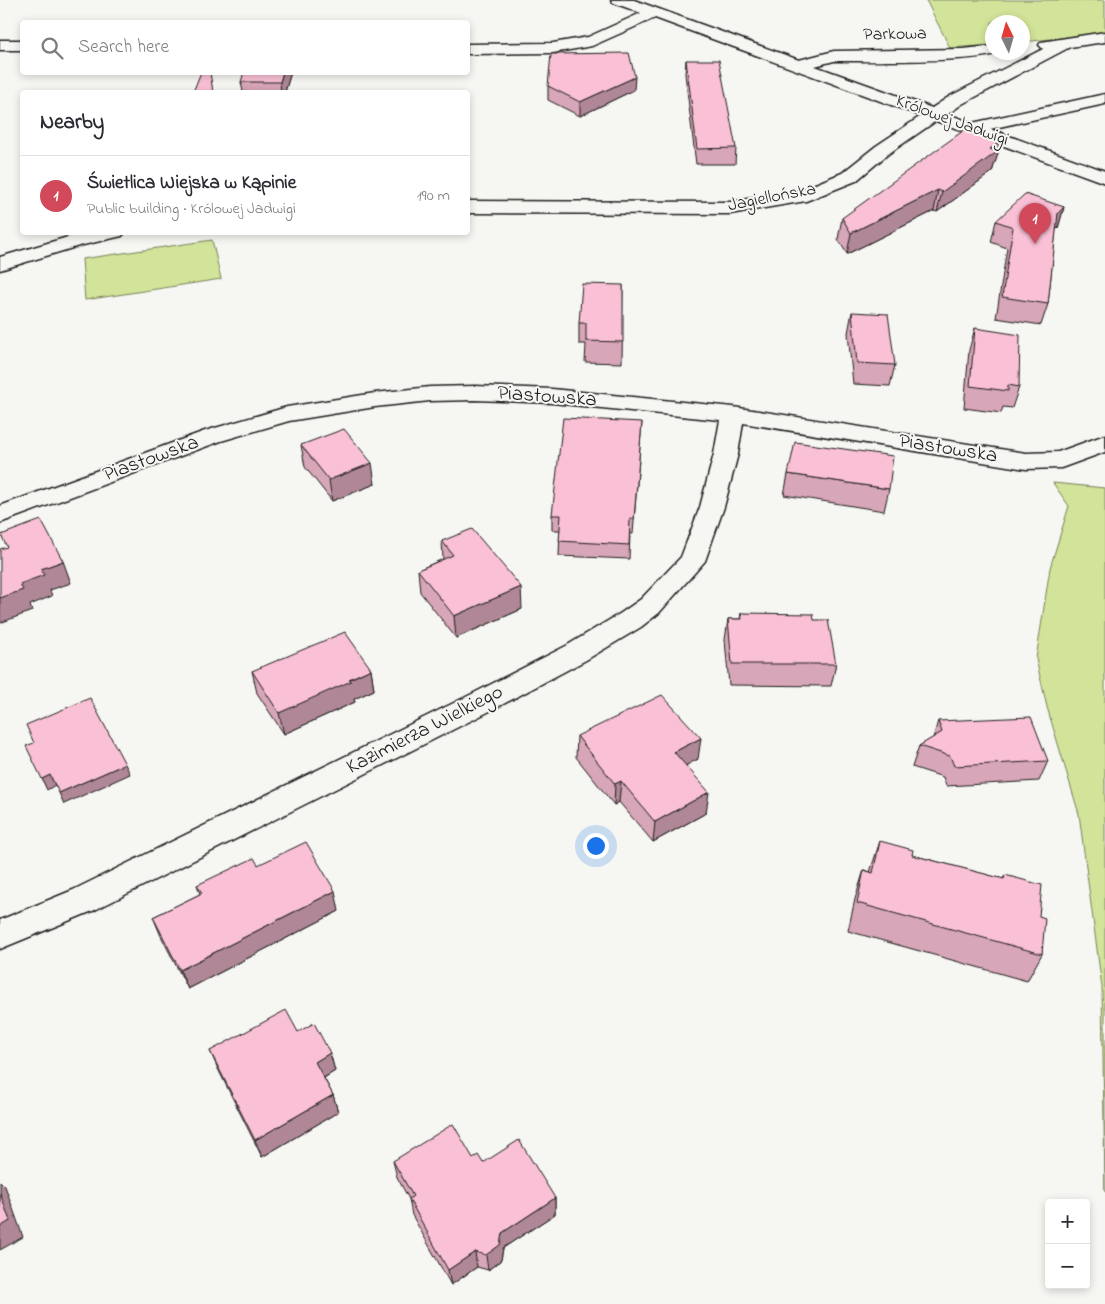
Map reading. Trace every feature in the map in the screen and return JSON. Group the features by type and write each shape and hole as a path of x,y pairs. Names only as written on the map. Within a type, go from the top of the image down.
{"street":[{"name":"Królowej Jadwigi","path":"619,0 1105,177"},
{"path":"470,49 553,48 592,40 654,13"},
{"path":"1030,46 1105,37"},
{"name":"Jagiellońska","path":"470,207 730,208 806,195 849,177 882,150 973,90 1026,65 1065,42"},
{"path":"0,45 20,45"},
{"name":"Parkowa","path":"799,65 834,56 962,54 985,52"},
{"path":"962,54 973,70 968,88 973,90"},
{"path":"972,128 1105,99"},
{"path":"0,264 103,235"},
{"name":"Piastowska","path":"0,515 213,436 288,414 374,400 430,394 475,392 552,396 733,414 1026,461 1061,460 1105,443"},
{"name":"Kazimierza Wielkiego","path":"0,935 84,900 438,724 576,653 632,620 650,606 692,561 712,507 726,454 733,414"}],"green space":[{"path":"926,0 1105,0 1105,33 1030,41 1030,15 985,15 985,46 950,48"},
{"path":"212,240 221,279 85,300 82,259"},
{"path":"1053,483 1105,488 1105,1192 1102,987 1079,814 1047,707 1036,659 1050,568 1069,506"}],"building":[{"path":"629,53 635,77 580,102 548,86 551,54"},
{"path":"686,60 719,60 736,148 697,149"},
{"path":"200,75 210,75 213,90 194,90"},
{"path":"243,75 282,75 280,82 241,82"},
{"path":"967,128 1002,140 990,149 997,152 942,192 938,190 851,233 842,218"},
{"path":"1025,194 1064,207 1058,213 1048,304 1002,297 1013,227 996,221"},
{"path":"582,284 623,285 623,342 586,341 586,323 579,323"},
{"path":"852,312 888,314 895,365 857,363"},
{"path":"975,328 1020,335 1019,387 1008,385 1008,391 970,386"},
{"path":"563,418 642,422 634,519 630,519 629,545 559,541 561,515 552,515"},
{"path":"344,429 372,463 329,480 301,445"},
{"path":"795,442 893,456 889,489 788,474"},
{"path":"41,520 63,561 41,569 44,575 20,584 23,590 0,598 0,549 7,547 1,535"},
{"path":"472,529 521,587 454,616 418,570 453,555 442,541"},
{"path":"741,613 813,614 814,620 828,620 836,664 732,664 728,619 742,619"},
{"path":"345,632 371,669 349,679 351,681 279,713 252,671"},
{"path":"662,695 701,738 674,752 709,792 655,822 621,781 615,784 577,736"},
{"path":"90,698 125,764 59,793 50,775 42,779 26,746 34,743 26,725"},
{"path":"1031,717 1048,761 954,766 950,756 919,746 942,732 938,721"},
{"path":"880,841 913,850 912,855 1004,879 1005,875 1042,885 1039,916 1045,918 1042,954 857,903 864,870 873,873"},
{"path":"306,842 335,891 180,970 153,917 202,893 197,885 254,858 258,865"},
{"path":"286,1010 298,1032 314,1023 330,1053 315,1062 333,1095 255,1140 210,1051"},
{"path":"453,1124 473,1158 478,1155 483,1163 519,1140 555,1198 502,1233 500,1245 486,1255 475,1252 448,1270 409,1199 413,1196 393,1161"},
{"path":"0,1193 10,1221 0,1227"}],"place":[{"name":"Świetlica Wiejska w Kąpinie","path":"1035,244"}]}
